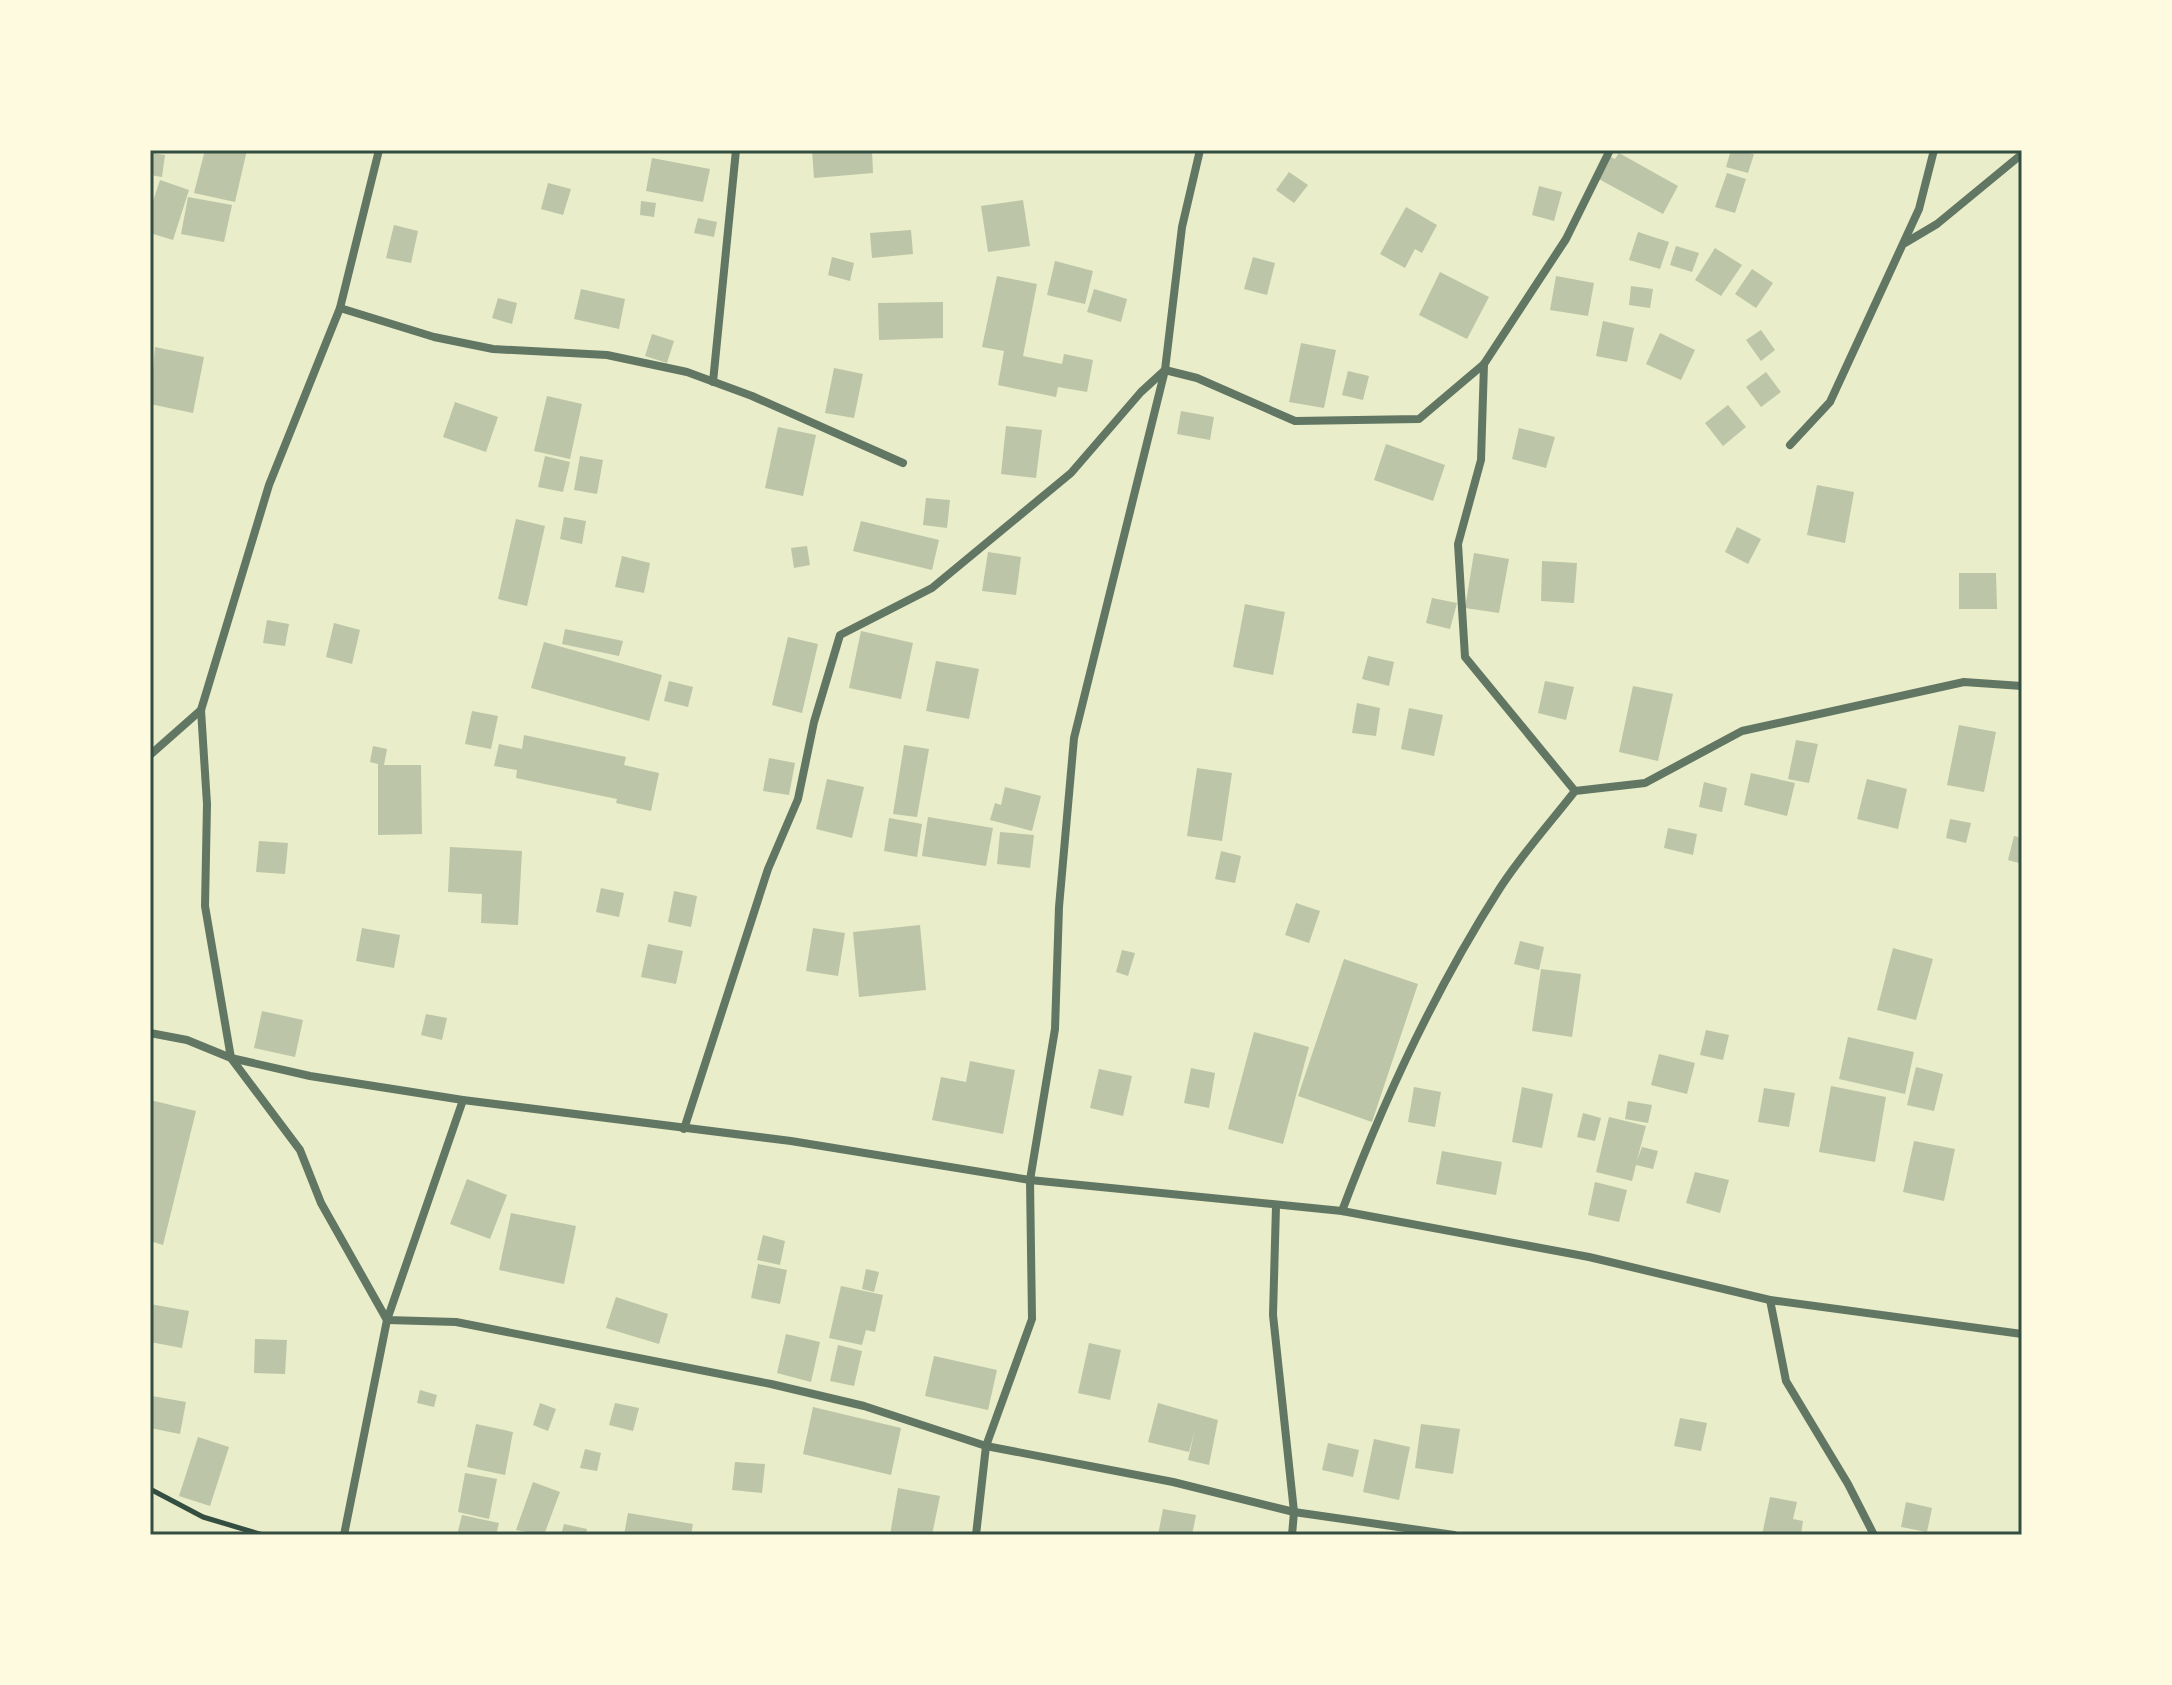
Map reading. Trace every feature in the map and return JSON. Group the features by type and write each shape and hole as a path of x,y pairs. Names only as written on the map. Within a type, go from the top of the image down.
{"street":[{"path":"379,150 340,308 269,485 201,710 207,804 205,906 231,1058 300,1150 321,1203 387,1320"},
{"path":"713,382 736,150"},
{"path":"976,1535 986,1446 1032,1319 1030,1180 1055,1029 1059,907 1074,738 1165,370 1182,227 1200,150"},
{"path":"1165,370 1197,378 1295,421 1419,419 1484,364 1566,239 1610,150"},
{"path":"1790,445 1830,402 1919,209 1934,150"},
{"path":"1903,244 1937,224 2022,154"},
{"path":"340,308 434,337 493,349 607,355 687,372 903,463"},
{"path":"1484,364 1481,460 1458,544 1465,657 1575,791"},
{"path":"684,1129 768,869 798,799 814,722 840,635 932,588 1071,473 1141,392 1165,370"},
{"path":"1342,1211 1361,1160 1439,993 1501,886 1575,791 1645,783 1742,731 1964,682 2022,686"},
{"path":"150,755 201,710"},
{"path":"150,1033 187,1040 231,1058 310,1076 463,1100 791,1141 1030,1180 1342,1211 1589,1257 1770,1300 2022,1334"},
{"path":"344,1535 387,1320 463,1100"},
{"path":"1276,1206 1273,1315 1294,1512 1292,1535"},
{"path":"1770,1300 1786,1381 1848,1484 1874,1535"},
{"path":"387,1320 456,1322 771,1384 864,1406 986,1446 1173,1482 1294,1512 1454,1535"}],"path":[{"path":"150,1489 203,1517 263,1535"}],"building":[{"path":"205,150 247,150 235,202 194,193"},
{"path":"812,150 872,150 873,173 814,178"},
{"path":"1731,150 1754,154 1748,173 1726,167"},
{"path":"150,153 165,155 162,177 150,175"},
{"path":"1619,153 1678,186 1663,214 1597,178 1609,156 1615,159"},
{"path":"652,158 710,169 703,202 646,191"},
{"path":"1289,172 1308,185 1294,203 1276,190"},
{"path":"1727,173 1746,179 1735,213 1715,207"},
{"path":"160,180 189,190 173,240 150,233 150,210"},
{"path":"548,183 571,189 563,215 541,209"},
{"path":"1539,186 1562,192 1554,221 1532,215"},
{"path":"188,197 232,205 224,242 181,234"},
{"path":"1023,200 1030,246 988,252 981,206"},
{"path":"641,201 656,203 654,217 640,215"},
{"path":"1406,207 1437,225 1422,253 1415,249 1405,268 1380,254"},
{"path":"698,218 717,222 714,237 694,233"},
{"path":"394,225 418,231 411,263 386,258"},
{"path":"911,230 913,254 872,258 870,233"},
{"path":"1638,232 1669,242 1660,269 1629,260"},
{"path":"1676,246 1699,253 1692,272 1670,265"},
{"path":"1715,248 1742,265 1721,296 1695,280"},
{"path":"832,257 854,263 850,281 828,275"},
{"path":"1253,257 1275,263 1267,295 1244,289"},
{"path":"1055,261 1093,271 1085,304 1047,295"},
{"path":"1752,269 1773,283 1756,308 1735,294"},
{"path":"1440,272 1489,297 1467,339 1419,315"},
{"path":"997,276 1037,284 1023,356 1062,364 1064,354 1093,360 1087,392 1058,387 1056,397 998,385 1004,351 982,347"},
{"path":"1556,276 1594,283 1588,316 1550,310"},
{"path":"1631,286 1653,289 1650,308 1629,305"},
{"path":"581,289 625,299 619,329 574,319"},
{"path":"1094,289 1127,299 1121,322 1087,312"},
{"path":"498,298 517,303 512,324 492,318"},
{"path":"943,302 943,338 879,340 878,303"},
{"path":"1603,321 1634,328 1627,362 1596,356"},
{"path":"1761,330 1775,350 1761,361 1746,340"},
{"path":"1660,333 1695,350 1681,380 1646,364"},
{"path":"652,334 674,341 667,363 645,356"},
{"path":"1301,343 1336,350 1324,408 1289,402"},
{"path":"155,347 204,357 193,413 150,404"},
{"path":"834,368 863,374 854,418 825,413"},
{"path":"1348,371 1369,376 1363,400 1342,395"},
{"path":"1766,372 1781,392 1761,407 1746,387"},
{"path":"547,396 582,404 570,459 534,451"},
{"path":"455,402 498,417 486,452 443,437"},
{"path":"1728,405 1746,427 1723,446 1705,423"},
{"path":"1181,411 1214,417 1210,440 1177,434"},
{"path":"1006,426 1042,430 1036,478 1001,474"},
{"path":"778,427 816,435 803,496 765,488"},
{"path":"1519,428 1555,437 1546,468 1512,459"},
{"path":"1386,444 1445,465 1433,501 1374,480"},
{"path":"545,456 570,462 563,492 538,487"},
{"path":"580,456 603,460 597,494 574,490"},
{"path":"1817,485 1854,492 1845,543 1807,535"},
{"path":"926,498 950,500 947,528 923,525"},
{"path":"564,517 586,521 582,544 560,539"},
{"path":"516,519 545,526 527,606 498,599"},
{"path":"861,521 939,540 932,570 853,551"},
{"path":"1737,527 1761,539 1748,564 1725,552"},
{"path":"807,546 810,565 794,568 791,548"},
{"path":"988,552 1021,557 1016,595 982,591"},
{"path":"1474,553 1509,559 1499,613 1465,608"},
{"path":"622,556 650,563 644,593 615,587"},
{"path":"1542,561 1577,563 1574,603 1541,601"},
{"path":"1959,573 1996,573 1997,609 1959,609"},
{"path":"1432,598 1457,603 1450,629 1426,623"},
{"path":"1245,604 1285,612 1273,675 1233,667"},
{"path":"267,620 289,624 285,646 263,643"},
{"path":"334,623 360,630 352,664 326,657"},
{"path":"565,629 623,641 619,656 562,644"},
{"path":"861,631 913,643 901,699 849,688"},
{"path":"788,637 818,644 802,713 772,705"},
{"path":"544,642 662,675 649,721 531,688"},
{"path":"1368,656 1394,662 1389,686 1362,679"},
{"path":"936,661 979,669 969,719 926,711"},
{"path":"669,681 693,687 688,707 664,701"},
{"path":"1545,681 1574,687 1566,720 1538,713"},
{"path":"1633,686 1673,694 1658,761 1619,752"},
{"path":"1357,703 1380,708 1376,736 1352,733"},
{"path":"1409,708 1443,715 1434,756 1401,749"},
{"path":"472,711 498,716 491,749 465,744"},
{"path":"1959,725 1996,732 1984,792 1947,785"},
{"path":"524,735 626,757 624,765 659,773 651,811 616,803 617,799 516,778 517,770 494,766 499,744 522,749"},
{"path":"1796,740 1818,744 1809,783 1788,779"},
{"path":"904,745 929,749 917,817 893,814"},
{"path":"373,746 387,749 384,765 421,765 422,834 378,835 378,764 370,762"},
{"path":"769,758 795,763 789,795 763,791"},
{"path":"1197,768 1232,773 1222,841 1187,836"},
{"path":"1751,773 1795,783 1787,816 1744,805"},
{"path":"827,779 864,787 852,838 816,829"},
{"path":"1867,779 1907,789 1898,829 1857,819"},
{"path":"1704,782 1727,788 1722,812 1699,807"},
{"path":"1005,787 1041,796 1032,831 990,820 995,803 1001,805"},
{"path":"928,817 993,828 986,866 922,856"},
{"path":"889,818 922,824 917,857 884,851"},
{"path":"1950,819 1971,823 1966,843 1946,838"},
{"path":"1668,828 1697,834 1693,855 1664,848"},
{"path":"1000,832 1034,835 1030,868 997,864"},
{"path":"2014,836 2022,838 2022,864 2008,860"},
{"path":"259,841 288,843 285,874 256,872"},
{"path":"450,847 522,851 518,925 481,923 482,894 448,892"},
{"path":"1221,851 1241,856 1235,883 1215,879"},
{"path":"601,888 624,893 619,917 596,912"},
{"path":"674,891 697,896 691,927 668,922"},
{"path":"1296,903 1320,911 1309,943 1285,935"},
{"path":"920,925 926,990 859,997 853,932"},
{"path":"362,928 400,935 394,968 356,961"},
{"path":"813,928 845,933 838,976 806,971"},
{"path":"1520,941 1544,947 1539,970 1514,964"},
{"path":"648,944 683,951 676,984 641,977"},
{"path":"1893,948 1933,959 1916,1020 1877,1010"},
{"path":"1122,950 1135,953 1128,976 1116,972"},
{"path":"1344,959 1418,984 1372,1122 1298,1096"},
{"path":"1541,969 1581,974 1572,1037 1532,1031"},
{"path":"262,1011 303,1020 295,1057 254,1048"},
{"path":"426,1014 447,1018 442,1040 421,1035"},
{"path":"1706,1030 1729,1035 1723,1060 1700,1055"},
{"path":"1254,1032 1309,1047 1283,1144 1228,1129"},
{"path":"1848,1037 1914,1052 1905,1094 1839,1079"},
{"path":"1659,1054 1695,1063 1687,1094 1651,1085"},
{"path":"970,1061 1015,1070 1003,1134 932,1120 941,1077 966,1082"},
{"path":"1916,1067 1943,1074 1934,1111 1907,1105"},
{"path":"1191,1068 1215,1073 1209,1108 1184,1103"},
{"path":"1099,1069 1132,1076 1123,1116 1090,1108"},
{"path":"1831,1086 1886,1097 1875,1162 1819,1152"},
{"path":"1414,1087 1441,1092 1435,1127 1408,1122"},
{"path":"1522,1087 1553,1094 1542,1148 1512,1142"},
{"path":"1764,1088 1795,1093 1789,1127 1758,1122"},
{"path":"150,1100 196,1111 163,1245 150,1241"},
{"path":"1628,1101 1652,1105 1648,1123 1625,1119"},
{"path":"1583,1113 1601,1118 1595,1141 1577,1137"},
{"path":"1609,1117 1646,1126 1637,1160 1642,1147 1658,1151 1653,1169 1636,1165 1632,1181 1596,1172"},
{"path":"1914,1141 1955,1149 1944,1201 1903,1192"},
{"path":"1442,1151 1502,1162 1496,1195 1436,1184"},
{"path":"1695,1172 1729,1180 1720,1213 1686,1203"},
{"path":"467,1179 507,1195 490,1239 450,1224"},
{"path":"1595,1182 1627,1190 1619,1222 1588,1215"},
{"path":"511,1213 576,1226 564,1284 499,1270"},
{"path":"763,1235 785,1241 780,1265 757,1260"},
{"path":"758,1264 787,1270 780,1304 751,1298"},
{"path":"866,1269 879,1272 874,1292 862,1289"},
{"path":"841,1286 883,1295 875,1332 866,1330 862,1345 829,1338"},
{"path":"616,1297 668,1314 659,1344 606,1328"},
{"path":"150,1304 189,1311 182,1348 150,1342"},
{"path":"786,1334 820,1342 811,1382 777,1373"},
{"path":"255,1339 287,1340 285,1374 254,1373"},
{"path":"1089,1343 1121,1350 1110,1400 1078,1393"},
{"path":"838,1345 862,1351 854,1386 830,1381"},
{"path":"934,1356 997,1370 988,1410 925,1396"},
{"path":"420,1390 437,1395 434,1407 417,1403"},
{"path":"152,1396 186,1402 180,1434 150,1428"},
{"path":"540,1403 556,1409 548,1431 533,1425"},
{"path":"615,1403 639,1408 633,1431 609,1425"},
{"path":"1158,1403 1218,1420 1209,1465 1188,1460 1195,1430 1189,1452 1148,1442"},
{"path":"813,1407 901,1428 891,1475 803,1454"},
{"path":"1680,1418 1707,1423 1701,1451 1674,1446"},
{"path":"476,1424 513,1432 505,1475 467,1467"},
{"path":"1421,1424 1460,1429 1453,1474 1415,1468"},
{"path":"198,1437 229,1447 210,1506 179,1496"},
{"path":"1374,1439 1410,1447 1399,1500 1363,1492"},
{"path":"1328,1443 1359,1450 1353,1477 1322,1470"},
{"path":"585,1449 601,1453 597,1471 580,1468"},
{"path":"735,1462 765,1464 762,1493 732,1490"},
{"path":"465,1473 497,1479 489,1519 458,1512"},
{"path":"533,1482 560,1492 544,1535 516,1530"},
{"path":"898,1488 940,1496 932,1535 890,1535"},
{"path":"1770,1497 1797,1502 1793,1519 1803,1521 1801,1535 1762,1535"},
{"path":"1906,1502 1932,1508 1927,1532 1901,1527"},
{"path":"1163,1509 1196,1515 1192,1535 1158,1535"},
{"path":"628,1513 693,1524 691,1535 624,1535"},
{"path":"462,1515 499,1523 496,1535 457,1535"},
{"path":"564,1524 587,1529 586,1535 561,1535"}]}
